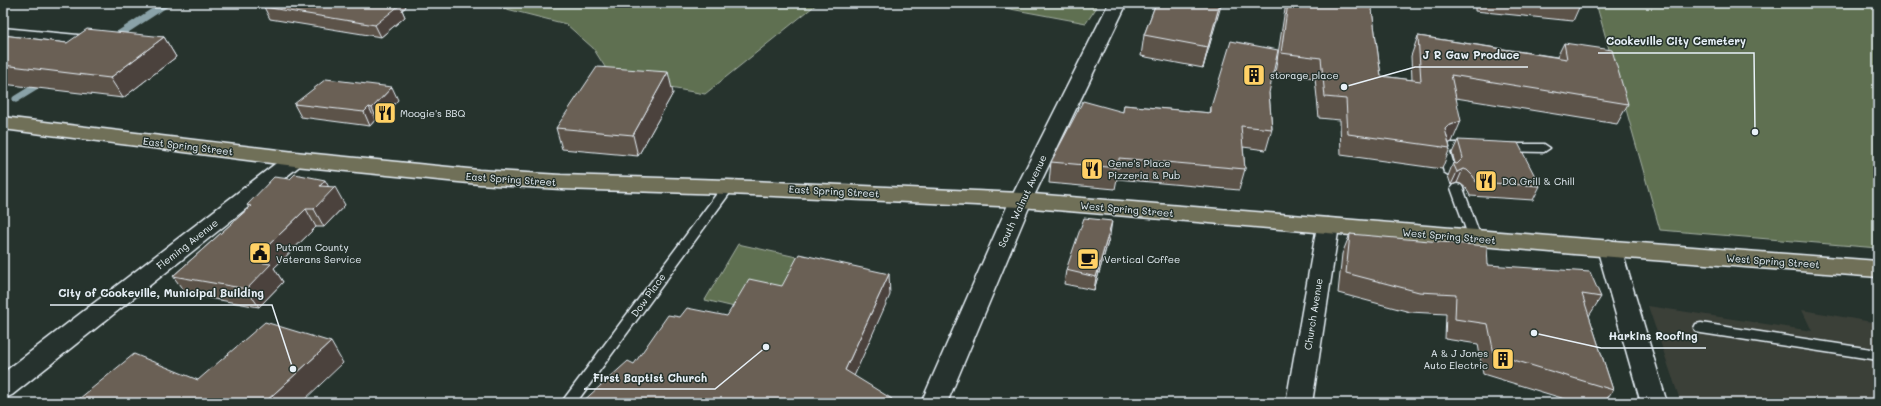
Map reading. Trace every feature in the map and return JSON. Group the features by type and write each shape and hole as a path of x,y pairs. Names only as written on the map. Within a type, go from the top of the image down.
{"main road":[{"name":"East Spring Street","path":"3,124 295,159 486,177 650,186 728,187 1021,200"},
{"name":"West Spring Street","path":"1021,200 1475,238 1878,268"}],"street":[{"name":"South Walnut Avenue","path":"934,403 1021,200 1118,3"},
{"path":"3,33 99,42"},
{"name":"Fleming Avenue","path":"3,388 295,159"},
{"name":"Church Avenue","path":"1299,403 1328,226"},
{"path":"1609,248 1654,403"}],"lane":[{"path":"1450,172 1444,151 1452,147 1478,147"},
{"path":"1493,147 1544,148"},
{"name":"Dow Place","path":"568,403 728,187"},
{"path":"1458,188 1475,238"},
{"path":"1701,328 1878,355"}],"shaded area":[{"path":"1648,306 1812,331 1802,310 1878,323 1878,403 1681,403"}],"green space":[{"path":"483,3 818,3 705,94 612,78 593,48 566,24"},
{"path":"978,3 1078,3 1097,7 1086,23"},
{"path":"1596,3 1878,3 1878,248 1660,230"},
{"path":"738,244 810,260 802,275 747,310 705,300"}],"building":[{"path":"269,3 390,3 400,5 375,25 264,7"},
{"path":"1156,3 1220,3 1208,47 1144,35"},
{"path":"1288,3 1371,3 1381,76 1421,81 1418,36 1567,59 1564,43 1612,50 1628,104 1451,75 1461,121 1448,126 1445,129 1450,148 1348,134 1346,99 1325,97 1321,58 1281,53"},
{"path":"87,29 164,37 110,78 3,65 3,35 67,43"},
{"path":"1231,41 1278,50 1269,93 1272,129 1241,126 1245,169 1119,158 1119,168 1051,162 1083,101 1123,112 1124,105 1211,113 1211,107"},
{"path":"597,67 668,72 633,135 556,128"},
{"path":"326,79 392,87 372,108 369,107 364,112 294,104"},
{"path":"1458,140 1518,143 1540,186 1476,182 1467,170 1463,169 1457,172 1453,163 1457,164 1463,158"},
{"path":"295,174 325,180 320,186 335,187 314,209 306,209 252,261 271,264 247,289 173,276 251,206 247,205 274,177 290,179"},
{"name":"Vertical Coffee","path":"1084,218 1112,221 1096,277 1066,270"},
{"path":"1350,234 1487,246 1488,265 1590,272 1601,297 1582,294 1613,390 1494,354 1488,324 1455,319 1456,294 1419,292 1346,273"},
{"path":"799,254 889,274 845,370 892,399 890,403 581,403 628,361 634,364 668,315 680,317 687,308 727,316 749,279 782,286"},
{"path":"265,322 331,342 264,403 74,403 134,354 198,380"}],"waterway":[{"path":"118,35 167,3"},
{"path":"16,99 42,83"}],"place":[{"name":"storage place","path":"1254,75"},
{"name":"J R Gaw Produce","path":"1344,87"},
{"name":"Moogie's BBQ","path":"385,113"},
{"name":"Cookeville City Cemetery","path":"1755,132"},
{"name":"Gene's Place Pizzeria & Pub","path":"1092,169"},
{"name":"DQ Grill & Chill","path":"1486,181"},
{"name":"Putnam County Veterans Service","path":"260,253"},
{"name":"Vertical Coffee","path":"1088,259"},
{"name":"Harkins Roofing","path":"1534,333"},
{"name":"First Baptist Church","path":"766,347"},
{"name":"A & J Jones Auto Electric","path":"1503,359"},
{"name":"City of Cookeville, Municipal Building","path":"293,369"}]}
